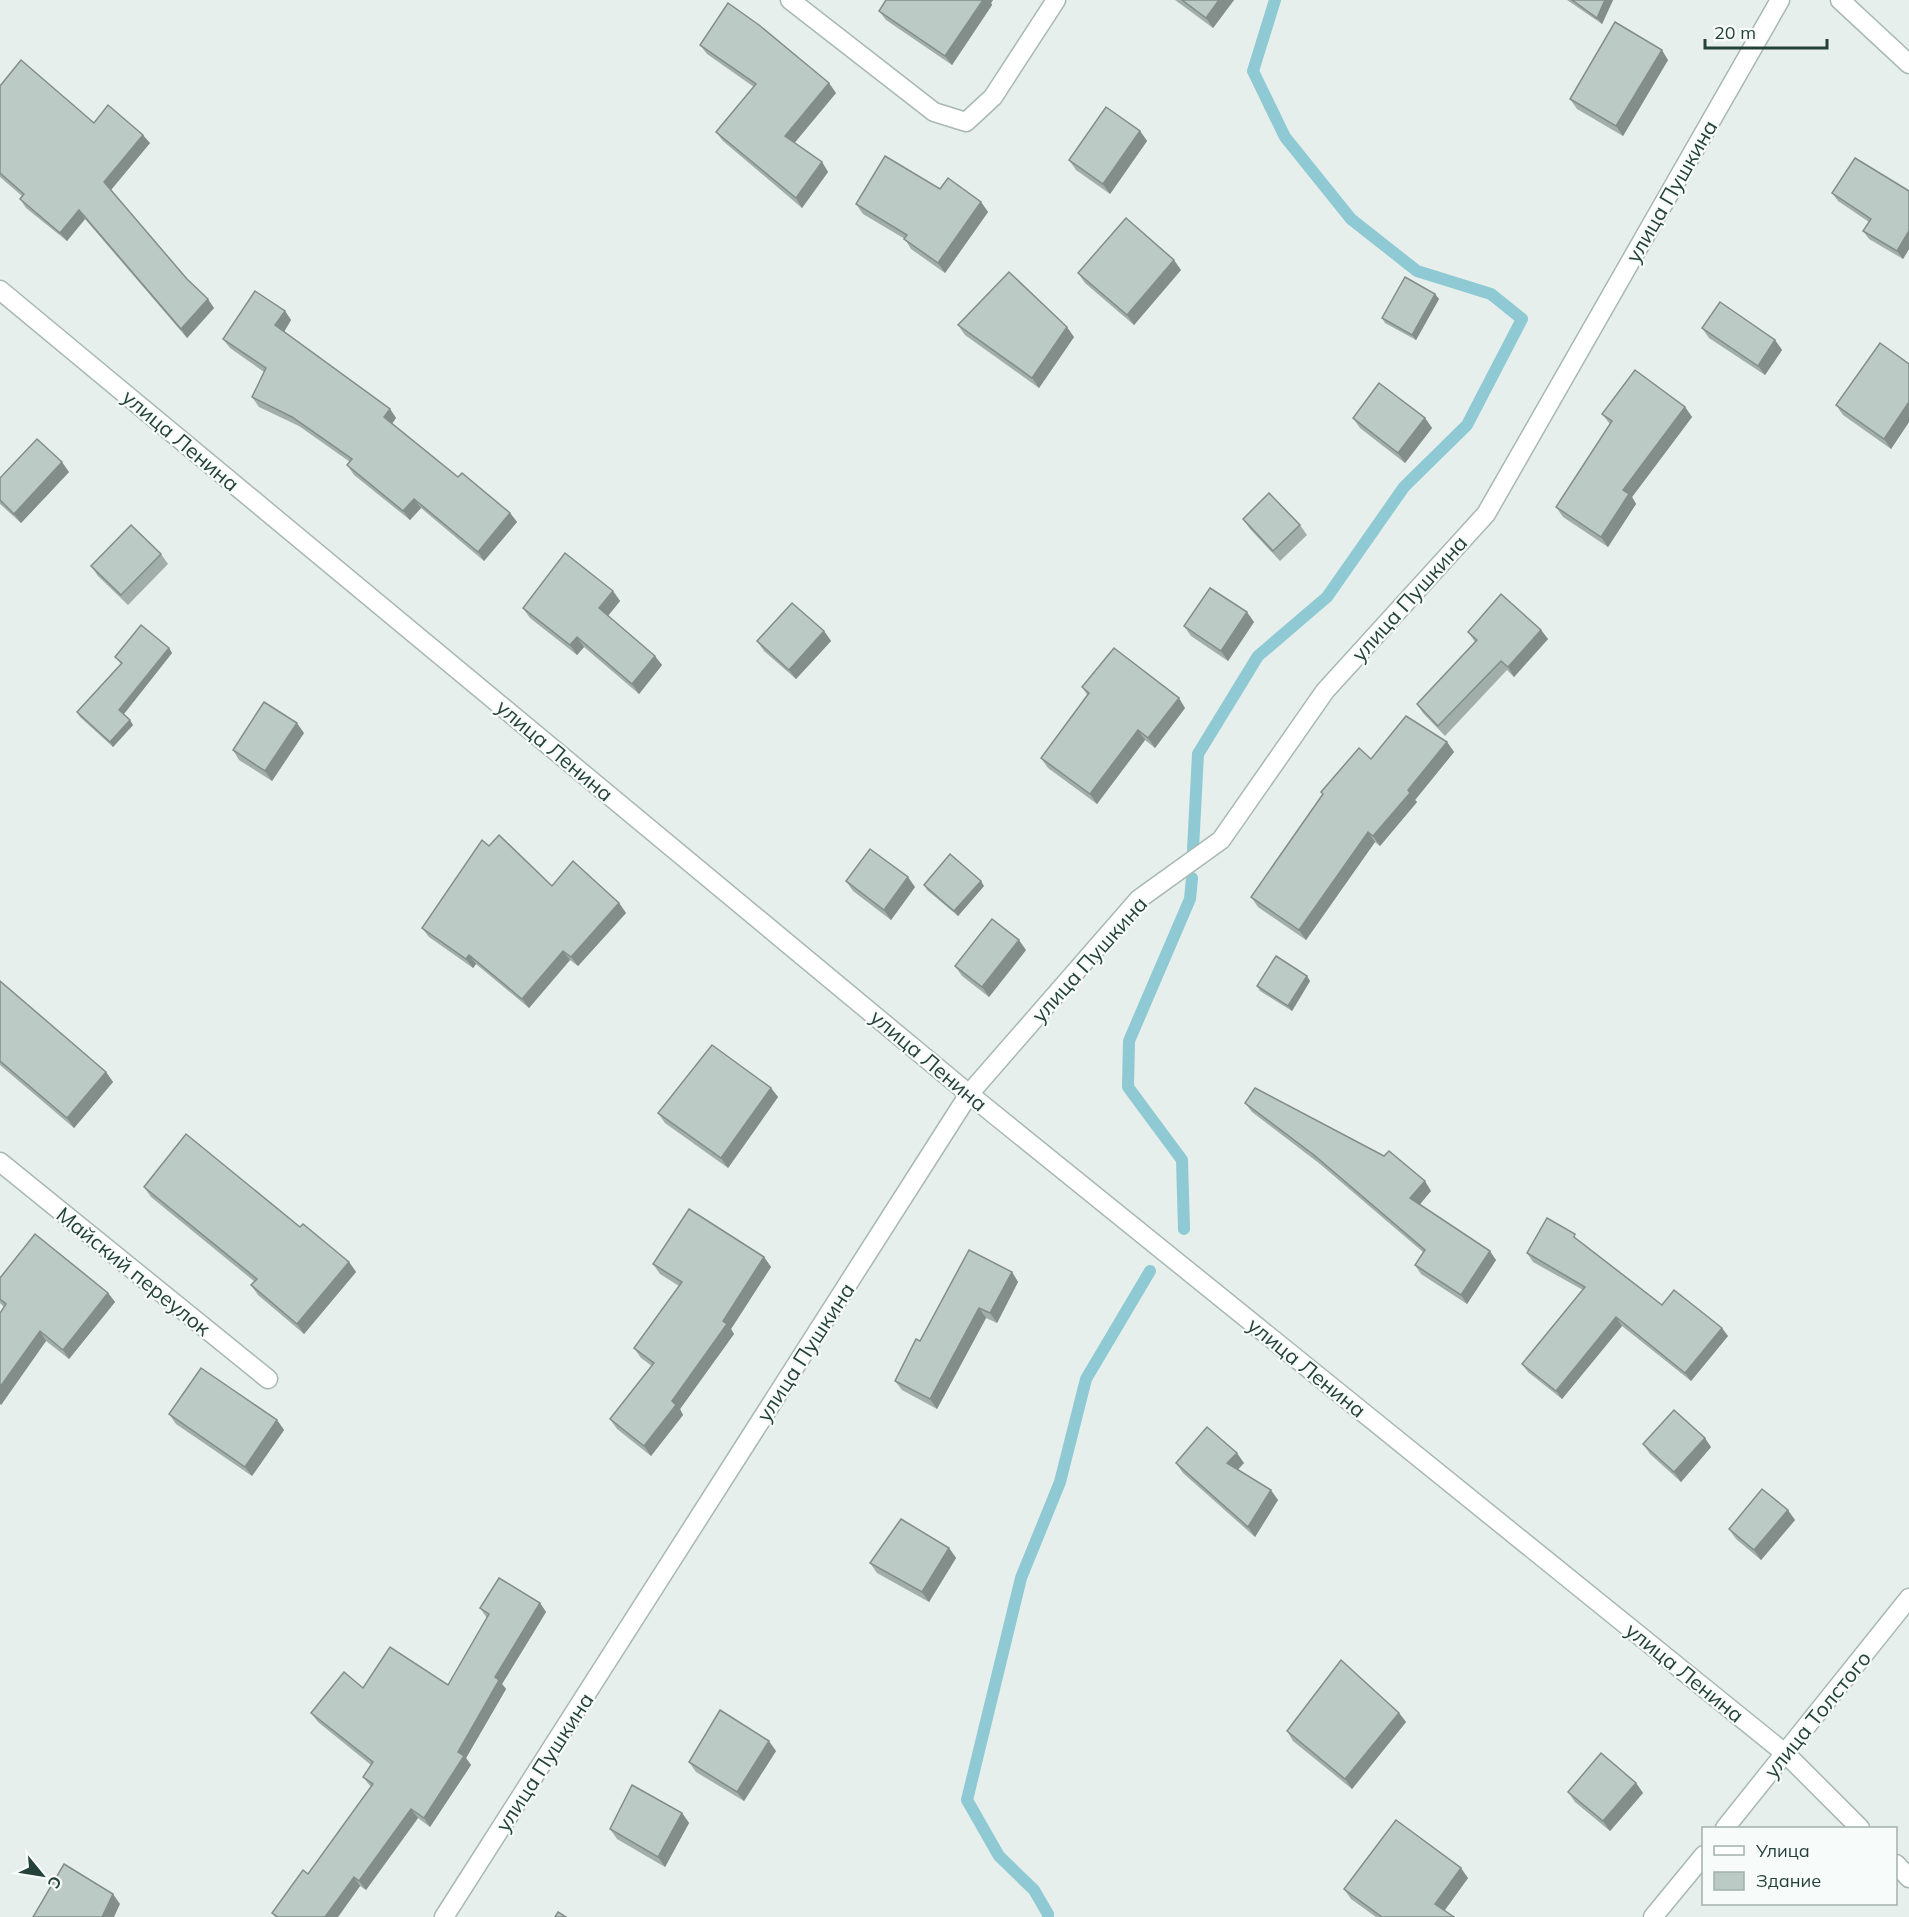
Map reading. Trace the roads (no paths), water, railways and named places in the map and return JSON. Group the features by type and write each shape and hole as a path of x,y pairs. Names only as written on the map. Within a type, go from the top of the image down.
{"street":[{"path":"790,0 934,112 966,122 993,97 1056,0"},
{"name":"улица Пушкина","path":"444,1917 969,1094 1139,899 1221,840 1325,691 1486,514 1780,0"},
{"path":"1840,0 1909,64"},
{"name":"улица Ленина","path":"0,290 969,1094 1786,1754 1859,1827"},
{"name":"Майский переулок","path":"0,1162 268,1379"},
{"name":"улица Толстого","path":"1726,1827 1909,1599"},
{"path":"1653,1917 1702,1857"},
{"path":"1897,1865 1909,1878"}],"waterway":[{"path":"1193,849 1198,754 1258,656 1327,597 1404,487 1467,425 1522,319 1491,294 1417,271 1351,219 1285,137 1253,71 1275,0"},
{"path":"1184,1229 1182,1160 1128,1087 1129,1041 1190,899 1192,878"},
{"path":"1048,1917 1034,1890 999,1856 967,1800 1021,1578 1060,1482 1086,1379 1150,1271"}]}
